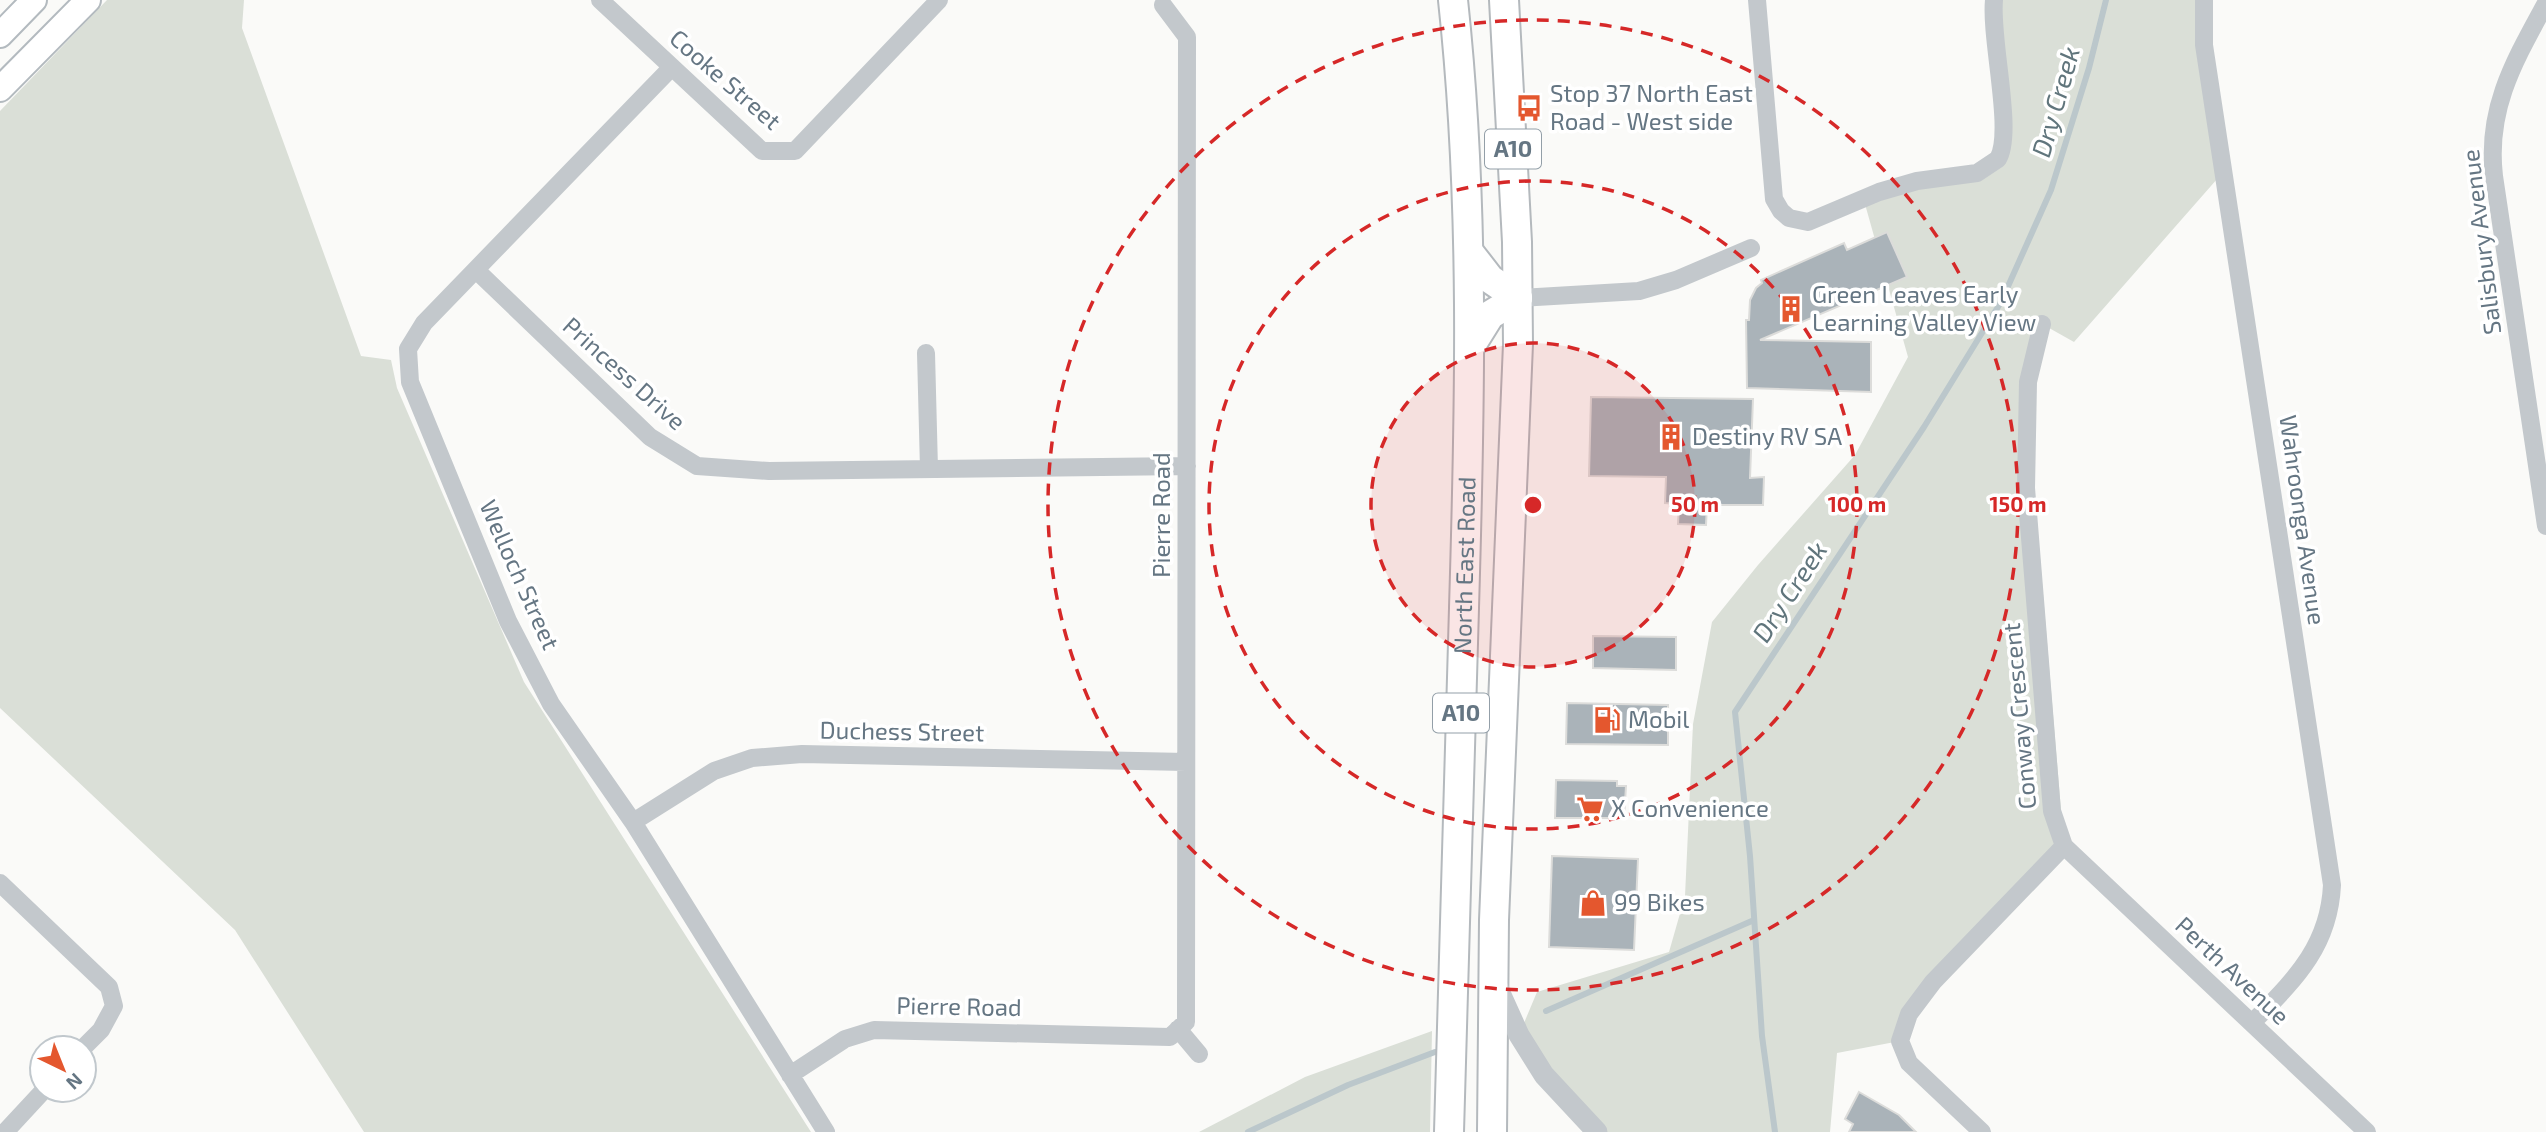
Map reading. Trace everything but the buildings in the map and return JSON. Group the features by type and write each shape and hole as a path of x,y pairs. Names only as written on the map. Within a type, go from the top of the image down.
{"highway":[{"name":"North East Road","path":"1449,1132 1470,347 1461,71 1453,0"},
{"name":"North East Road","path":"1492,1132 1494,920 1518,344 1517,228 1504,0"},
{"path":"1469,252 1490,279 1518,298 1490,315 1470,347"},
{"path":"1451,1078 1485,1132"}],"main road":[{"path":"0,35 34,0"},
{"path":"0,89 88,0"}],"street":[{"name":"Cooke Street","path":"600,0 762,151 794,151 939,0"},
{"path":"1758,0 1774,198 1781,211 1789,218 1808,222 1895,186 1977,173 1990,167 2000,156 2005,137 1995,46 1994,0"},
{"name":"Wahroonga Avenue","path":"2204,0 2204,45 2332,885 2331,899 2312,957 2295,979 2252,1023"},
{"name":"Pierre Road","path":"790,1075 845,1039 874,1030 1170,1037 1186,1022 1188,37 1162,2"},
{"name":"Salisbury Avenue","path":"2546,3 2510,70 2499,102 2492,148 2546,526"},
{"name":"Welloch Street","path":"671,67 424,323 408,349 410,382 508,621 551,704 633,822 826,1132"},
{"path":"1518,298 1639,291 1676,280 1751,248"},
{"name":"Princess Drive","path":"476,270 650,437 696,466 769,471 1187,466"},
{"name":"Conway Crescent","path":"2042,324 2028,382 2026,488 2052,811 2063,846"},
{"path":"926,352 929,469"},
{"name":"Duchess Street","path":"633,822 714,771 752,758 802,754 1186,762"},
{"path":"1982,1132 1909,1063 1900,1041 1909,1014 1933,982 2063,846"},
{"name":"Perth Avenue","path":"2063,846 2367,1132"},
{"path":"0,883 109,987 114,1006 97,1034"},
{"path":"1495,982 1519,1035 1544,1075 1597,1132"},
{"path":"1178,1029 1199,1055"},
{"path":"5,1132 31,1104"}],"shaded area":[{"path":"107,0 244,0 242,28 361,356 391,360 397,388 524,682 811,1132 364,1132 235,930 0,708 0,111"},
{"path":"1994,0 2204,0 2225,170 2074,342 2042,324 2027,402 2064,846 1933,982 1900,1041 1837,1053 1830,1132 1597,1132 1519,1035 1537,992 1669,952 1685,896 1693,724 1712,622 1758,565 1855,455 1908,357 1863,197 1973,174 2000,156"},
{"path":"1432,1031 1430,1132 1199,1132 1305,1077"}],"waterway":[{"name":"Dry Creek","path":"1775,1132 1762,1036 1750,856 1735,712 1924,427 2001,302 2051,190 2089,68 2106,0"},
{"path":"1546,1011 1754,920"},
{"path":"1248,1132 1348,1085 1435,1052"}],"place":[{"name":"Stop 37 North East Road - West side","path":"1529,108"},
{"name":"Green Leaves Early Learning Valley View","path":"1791,309"},
{"name":"Destiny RV SA","path":"1671,437"},
{"name":"Mobil","path":"1607,720"},
{"name":"X Convenience","path":"1590,809"},
{"name":"99 Bikes","path":"1593,903"}]}
